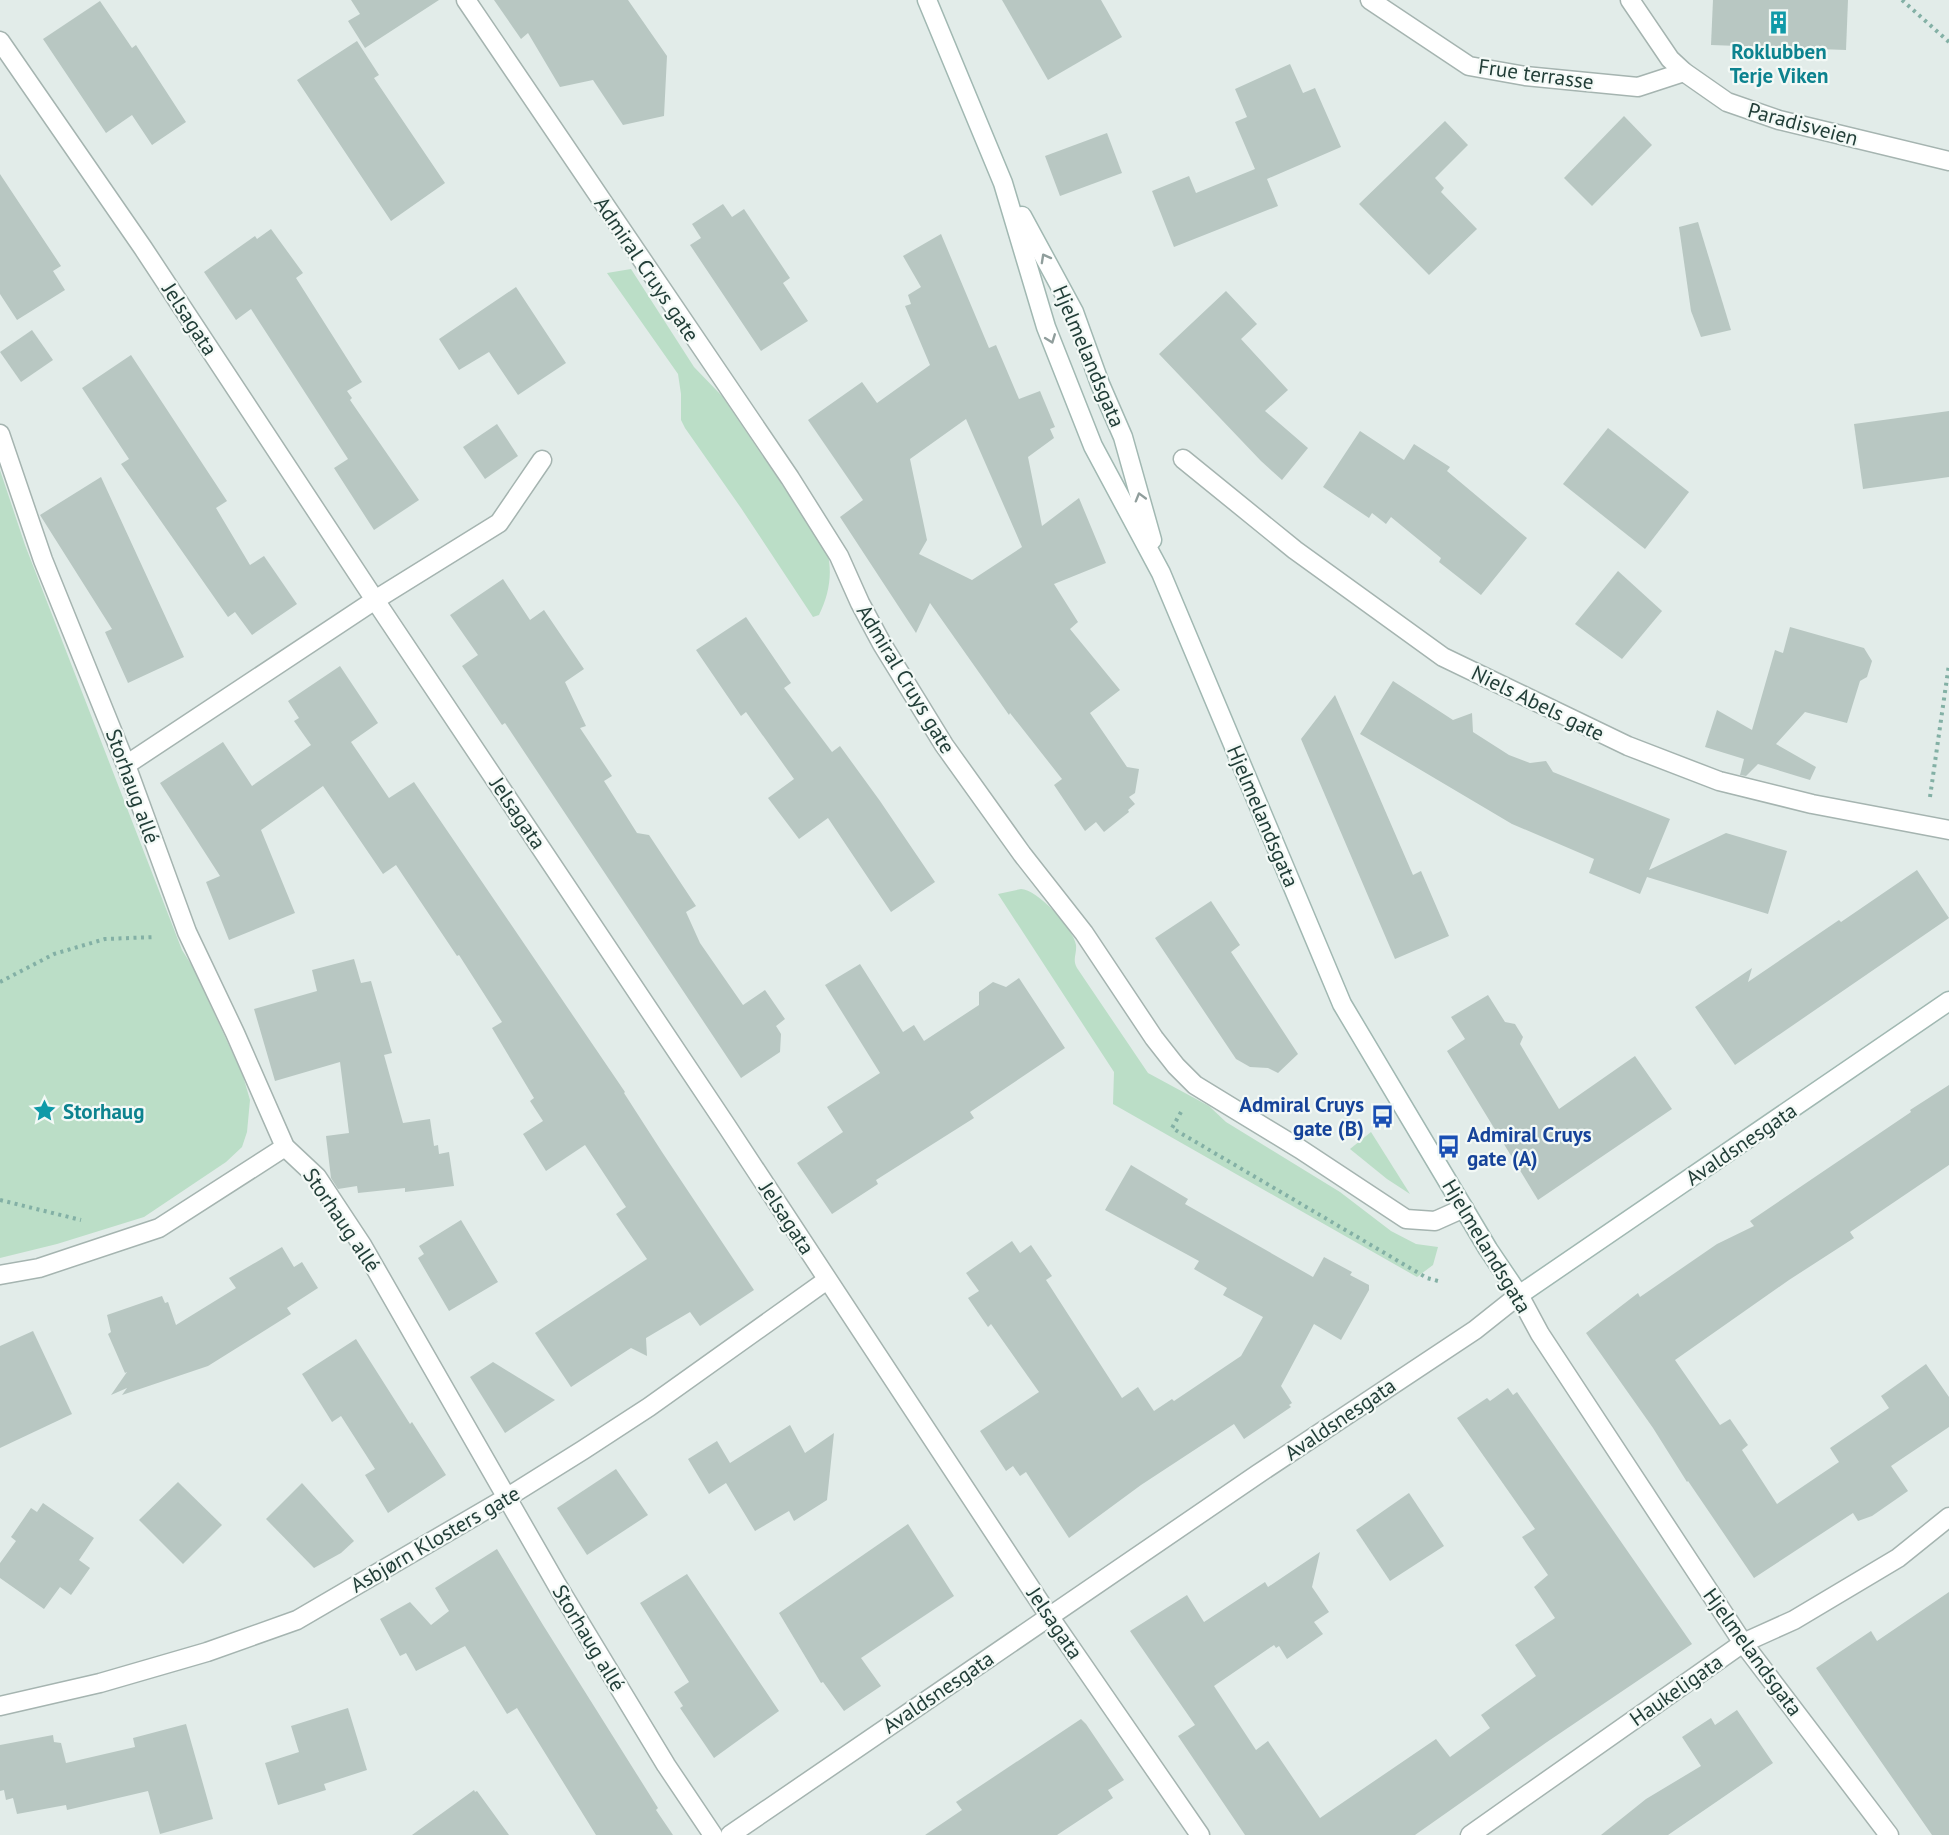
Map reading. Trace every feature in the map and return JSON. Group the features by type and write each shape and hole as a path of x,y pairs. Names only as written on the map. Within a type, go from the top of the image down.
{"street":[{"name":"Admiral Cruys gate","path":"466,0 790,478 839,556 882,644 944,745 1022,854 1084,933 1154,1038 1176,1066 1195,1085 1300,1149 1406,1219 1434,1221 1464,1208"},
{"name":"Hjelmelandsgata","path":"927,0 1004,183 1074,312 1100,384 1123,437 1161,573"},
{"name":"Frue terrasse","path":"1370,0 1469,66 1525,76 1638,87 1684,72"},
{"name":"Paradisveien","path":"1629,0 1670,58 1684,72 1727,102 1779,120 1949,160"},
{"name":"Jelsagata","path":"0,41 143,248 1049,1616 1200,1835"},
{"name":"Hjelmelandsgata","path":"1004,183 1046,327 1093,446 1161,573 1342,1004 1540,1334 1743,1643 1889,1835"},
{"name":"Storhaug allé","path":"0,434 43,560 126,765 187,932 285,1147 317,1177 362,1245 506,1498 611,1675 713,1835"},
{"name":"Niels Abels gate","path":"1183,459 1295,550 1453,662 1628,746 1719,781 1812,804 1949,830"},
{"path":"126,765 375,600 499,523 542,460"},
{"name":"Avaldsnesgata","path":"730,1835 1257,1474 1475,1330 1518,1295 1949,1001"},
{"path":"0,1275 39,1268 159,1228 285,1147"},
{"name":"Asbjørn Klosters gate","path":"0,1706 100,1683 207,1652 297,1620 506,1498 649,1407 827,1280"},
{"name":"Haukeligata","path":"1470,1835 1743,1643 1794,1620 1898,1558 1949,1517"}],"path":[{"path":"1902,0 1949,42"},
{"path":"1930,794 1949,664"},
{"path":"0,982 54,954 105,939 158,937 187,932"},
{"path":"1172,1128 1427,1278 1438,1281"},
{"path":"0,1200 87,1221"}],"green space":[{"path":"631,269 694,367 722,396 827,551 830,567 829,584 819,615 813,617 685,428 681,420 678,374 607,273"},
{"path":"0,470 25,545 182,950 194,969 243,1076 250,1100 247,1132 242,1147 226,1162 144,1217 57,1244 0,1258"},
{"path":"1021,889 1045,902 1069,930 1076,945 1077,968 1148,1073 1209,1106 1226,1122 1340,1192 1391,1231 1416,1244 1438,1247 1433,1265 1417,1277 1113,1104 1114,1072 998,894"},
{"path":"1371,1132 1410,1194 1387,1179 1350,1149"}],"building":[{"path":"351,0 439,0 365,48 348,21 360,14"},
{"path":"494,0 628,0 667,56 664,116 623,125 593,80 560,87 528,33 521,39"},
{"path":"1002,0 1101,0 1122,37 1048,80"},
{"name":"Roklubben Terje Viken","path":"1713,0 1848,0 1846,50 1711,45"},
{"path":"100,1 132,48 136,45 186,122 152,145 132,115 106,133 43,39"},
{"path":"357,41 379,75 374,78 445,183 391,221 297,80"},
{"path":"1290,64 1303,93 1315,88 1341,147 1267,179 1278,206 1174,247 1152,191 1189,176 1196,193 1255,169 1235,122 1247,117 1235,89"},
{"path":"1624,116 1652,145 1592,206 1564,178"},
{"path":"1445,121 1468,145 1435,178 1444,188 1441,192 1477,229 1429,275 1359,204"},
{"path":"1107,133 1122,173 1060,196 1045,156"},
{"path":"0,174 61,266 53,271 65,290 17,320 0,294"},
{"path":"723,204 732,217 744,209 790,278 783,283 808,321 761,351 690,245 701,238 692,224"},
{"path":"1698,222 1731,330 1701,337 1691,311 1679,227"},
{"path":"271,229 303,273 296,278 362,382 347,391 352,398 350,400 419,500 374,530 334,468 348,459 251,309 236,320 204,272 255,236 257,239"},
{"path":"941,234 989,348 996,345 1019,399 1040,391 1055,427 1050,429 1054,438 1028,457 1042,526 1079,498 1106,563 1054,584 1078,622 1070,629 1120,690 1090,713 1127,767 1139,769 1135,793 1129,797 1135,804 1128,810 1129,812 1104,832 1096,822 1085,831 1054,785 1062,779 1010,713 1009,715 930,603 916,633 840,517 863,500 808,420 862,382 877,403 930,365 905,306 911,304 908,295 921,287 903,256","holes":["966,419 1022,547 972,580 919,554 927,540 910,459"]},
{"path":"516,287 566,363 518,395 489,352 459,370 439,339"},
{"path":"1226,291 1257,324 1241,339 1288,390 1265,411 1308,448 1282,480 1159,354"},
{"path":"32,330 53,360 21,382 0,352"},
{"path":"131,355 227,501 216,508 250,565 264,556 297,604 252,635 235,612 228,617 121,464 129,459 82,388"},
{"path":"1949,411 1949,477 1863,489 1854,424"},
{"path":"497,424 518,456 485,479 463,447"},
{"path":"1608,428 1689,492 1645,549 1563,484"},
{"path":"1360,431 1404,460 1414,444 1450,467 1447,471 1527,538 1481,595 1439,562 1441,558 1391,517 1386,524 1372,513 1369,518 1323,487"},
{"path":"101,477 184,657 128,683 105,632 112,629 40,515"},
{"path":"1618,571 1662,611 1622,659 1575,624"},
{"path":"503,579 530,620 544,610 584,669 565,682 586,726 580,728 612,776 604,781 637,833 649,835 696,906 686,912 700,943 743,1005 765,990 785,1019 776,1026 781,1034 780,1052 741,1078 505,723 502,725 462,666 478,655 450,615"},
{"path":"746,617 791,683 784,688 832,752 840,746 935,882 891,912 828,818 799,839 768,798 794,779 746,712 741,716 696,650"},
{"path":"1790,627 1864,648 1872,661 1867,677 1860,681 1847,723 1805,712 1776,744 1816,767 1810,780 1758,764 1746,776 1740,775 1744,759 1705,747 1717,710 1752,730 1775,650 1783,653"},
{"path":"340,666 378,723 351,742 389,798 414,782 625,1092 754,1290 700,1326 690,1312 646,1338 647,1356 631,1348 571,1387 535,1333 647,1259 616,1214 626,1207 585,1145 546,1171 523,1134 543,1121 530,1101 534,1098 492,1028 502,1022 459,955 457,956 396,865 383,874 323,786 261,830 295,913 229,940 206,882 220,876 160,783 223,742 252,786 311,745 294,721 299,718 288,701"},
{"path":"1393,681 1453,720 1472,713 1473,732 1509,755 1530,763 1546,761 1553,772 1670,819 1649,870 1726,833 1787,851 1768,914 1647,877 1640,894 1589,873 1594,859 1512,824 1360,734"},
{"path":"1335,695 1413,875 1421,871 1449,936 1395,959 1301,739"},
{"path":"1917,870 1949,918 1735,1065 1695,1007 1752,968 1748,982"},
{"path":"1211,901 1240,945 1231,952 1298,1054 1278,1073 1268,1068 1250,1067 1236,1059 1155,938"},
{"path":"354,959 361,983 371,981 392,1053 384,1055 403,1123 430,1119 434,1146 438,1145 439,1154 449,1152 454,1186 405,1192 405,1188 358,1193 357,1186 338,1189 331,1178 326,1136 349,1133 340,1062 275,1081 254,1009 317,991 312,970"},
{"path":"860,964 903,1032 914,1025 924,1041 979,1005 979,992 993,982 1006,987 1019,978 1065,1048 970,1112 974,1118 876,1180 878,1184 832,1214 797,1163 843,1132 827,1107 880,1073 825,985"},
{"path":"1488,995 1505,1022 1515,1024 1523,1037 1520,1044 1559,1109 1635,1056 1672,1109 1538,1200 1447,1051 1465,1039 1451,1017"},
{"path":"1949,1085 1949,1165 1850,1232 1854,1238 1789,1280 1675,1360 1720,1425 1730,1419 1748,1445 1742,1450 1777,1504 1839,1462 1830,1448 1889,1408 1881,1396 1926,1364 1949,1397 1949,1427 1891,1466 1908,1491 1872,1516 1858,1521 1853,1513 1754,1578 1586,1333 1638,1293 1640,1297 1717,1244 1754,1226 1750,1221"},
{"path":"1131,1165 1188,1199 1185,1204 1313,1277 1324,1257 1352,1272 1350,1275 1369,1285 1369,1290 1341,1340 1314,1324 1281,1386 1292,1403 1289,1405 1291,1407 1244,1439 1234,1424 1141,1485 1069,1538 1026,1472 1020,1476 1013,1466 1006,1471 980,1431 1039,1392 991,1324 988,1327 968,1298 979,1291 966,1273 1012,1241 1020,1253 1031,1245 1052,1276 1046,1280 1122,1398 1138,1387 1154,1411 1172,1399 1174,1401 1241,1356 1263,1317 1223,1295 1227,1288 1194,1269 1199,1261 1105,1210"},
{"path":"461,1220 498,1282 449,1311 418,1258 424,1254 419,1246"},
{"path":"282,1247 294,1267 302,1262 318,1288 287,1308 291,1314 208,1366 122,1395 127,1388 111,1395 127,1372 125,1373 108,1334 111,1332 107,1315 162,1296 165,1303 168,1302 176,1325 236,1288 229,1278"},
{"path":"33,1331 72,1414 0,1448 0,1346"},
{"path":"356,1339 410,1424 412,1422 446,1475 388,1513 365,1475 375,1469 341,1416 332,1422 302,1374"},
{"path":"493,1362 555,1400 505,1433 470,1377"},
{"path":"1508,1388 1513,1395 1517,1392 1692,1644 1415,1835 1245,1835 1178,1736 1195,1725 1130,1631 1187,1595 1204,1622 1265,1582 1268,1587 1320,1552 1312,1587 1329,1612 1314,1622 1323,1634 1287,1659 1279,1646 1276,1648 1274,1645 1214,1686 1256,1750 1268,1741 1320,1818 1436,1739 1450,1757 1490,1728 1481,1715 1536,1676 1515,1645 1555,1618 1534,1587 1548,1575 1522,1537 1535,1529 1457,1418 1487,1398 1490,1401"},
{"path":"790,1425 805,1453 834,1433 827,1500 794,1521 789,1511 755,1531 726,1483 709,1494 688,1459 717,1441 730,1463"},
{"path":"616,1469 648,1515 587,1555 557,1508"},
{"path":"178,1482 222,1525 183,1564 139,1520"},
{"path":"302,1483 354,1541 341,1553 314,1568 266,1519"},
{"path":"1409,1493 1444,1546 1390,1581 1356,1530"},
{"path":"43,1503 94,1538 79,1560 90,1568 71,1595 60,1587 44,1609 0,1578 0,1563 16,1541 11,1537 31,1508 37,1512"},
{"path":"908,1524 954,1596 861,1658 881,1686 844,1711 823,1682 821,1683 779,1613"},
{"path":"497,1549 673,1835 596,1835 517,1708 507,1714 465,1646 416,1671 406,1653 400,1656 380,1619 410,1602 431,1625 449,1611 435,1588"},
{"path":"687,1574 779,1711 714,1758 680,1708 683,1706 674,1692 689,1682 640,1603"},
{"path":"1949,1592 1949,1835 1932,1835 1816,1668 1871,1631 1877,1641"},
{"path":"348,1708 367,1770 324,1784 326,1790 278,1805 265,1763 299,1752 291,1726"},
{"path":"1737,1710 1773,1763 1668,1835 1601,1835 1646,1799 1701,1766 1682,1737 1711,1718 1715,1725"},
{"path":"1081,1719 1124,1780 1108,1790 1113,1798 1057,1835 925,1835 962,1810 956,1802"},
{"path":"186,1724 213,1819 160,1834 148,1791 67,1810 66,1805 17,1814 13,1798 6,1800 4,1790 0,1791 0,1745 53,1735 54,1742 61,1743 66,1763 135,1747 133,1738"},
{"path":"474,1790 509,1835 412,1835"}],"place":[{"name":"Roklubben Terje Viken","path":"1779,23"},
{"name":"Storhaug","path":"45,1111"},
{"name":"Admiral Cruys gate (B)","path":"1382,1116"},
{"name":"Admiral Cruys gate (A)","path":"1449,1146"}]}
